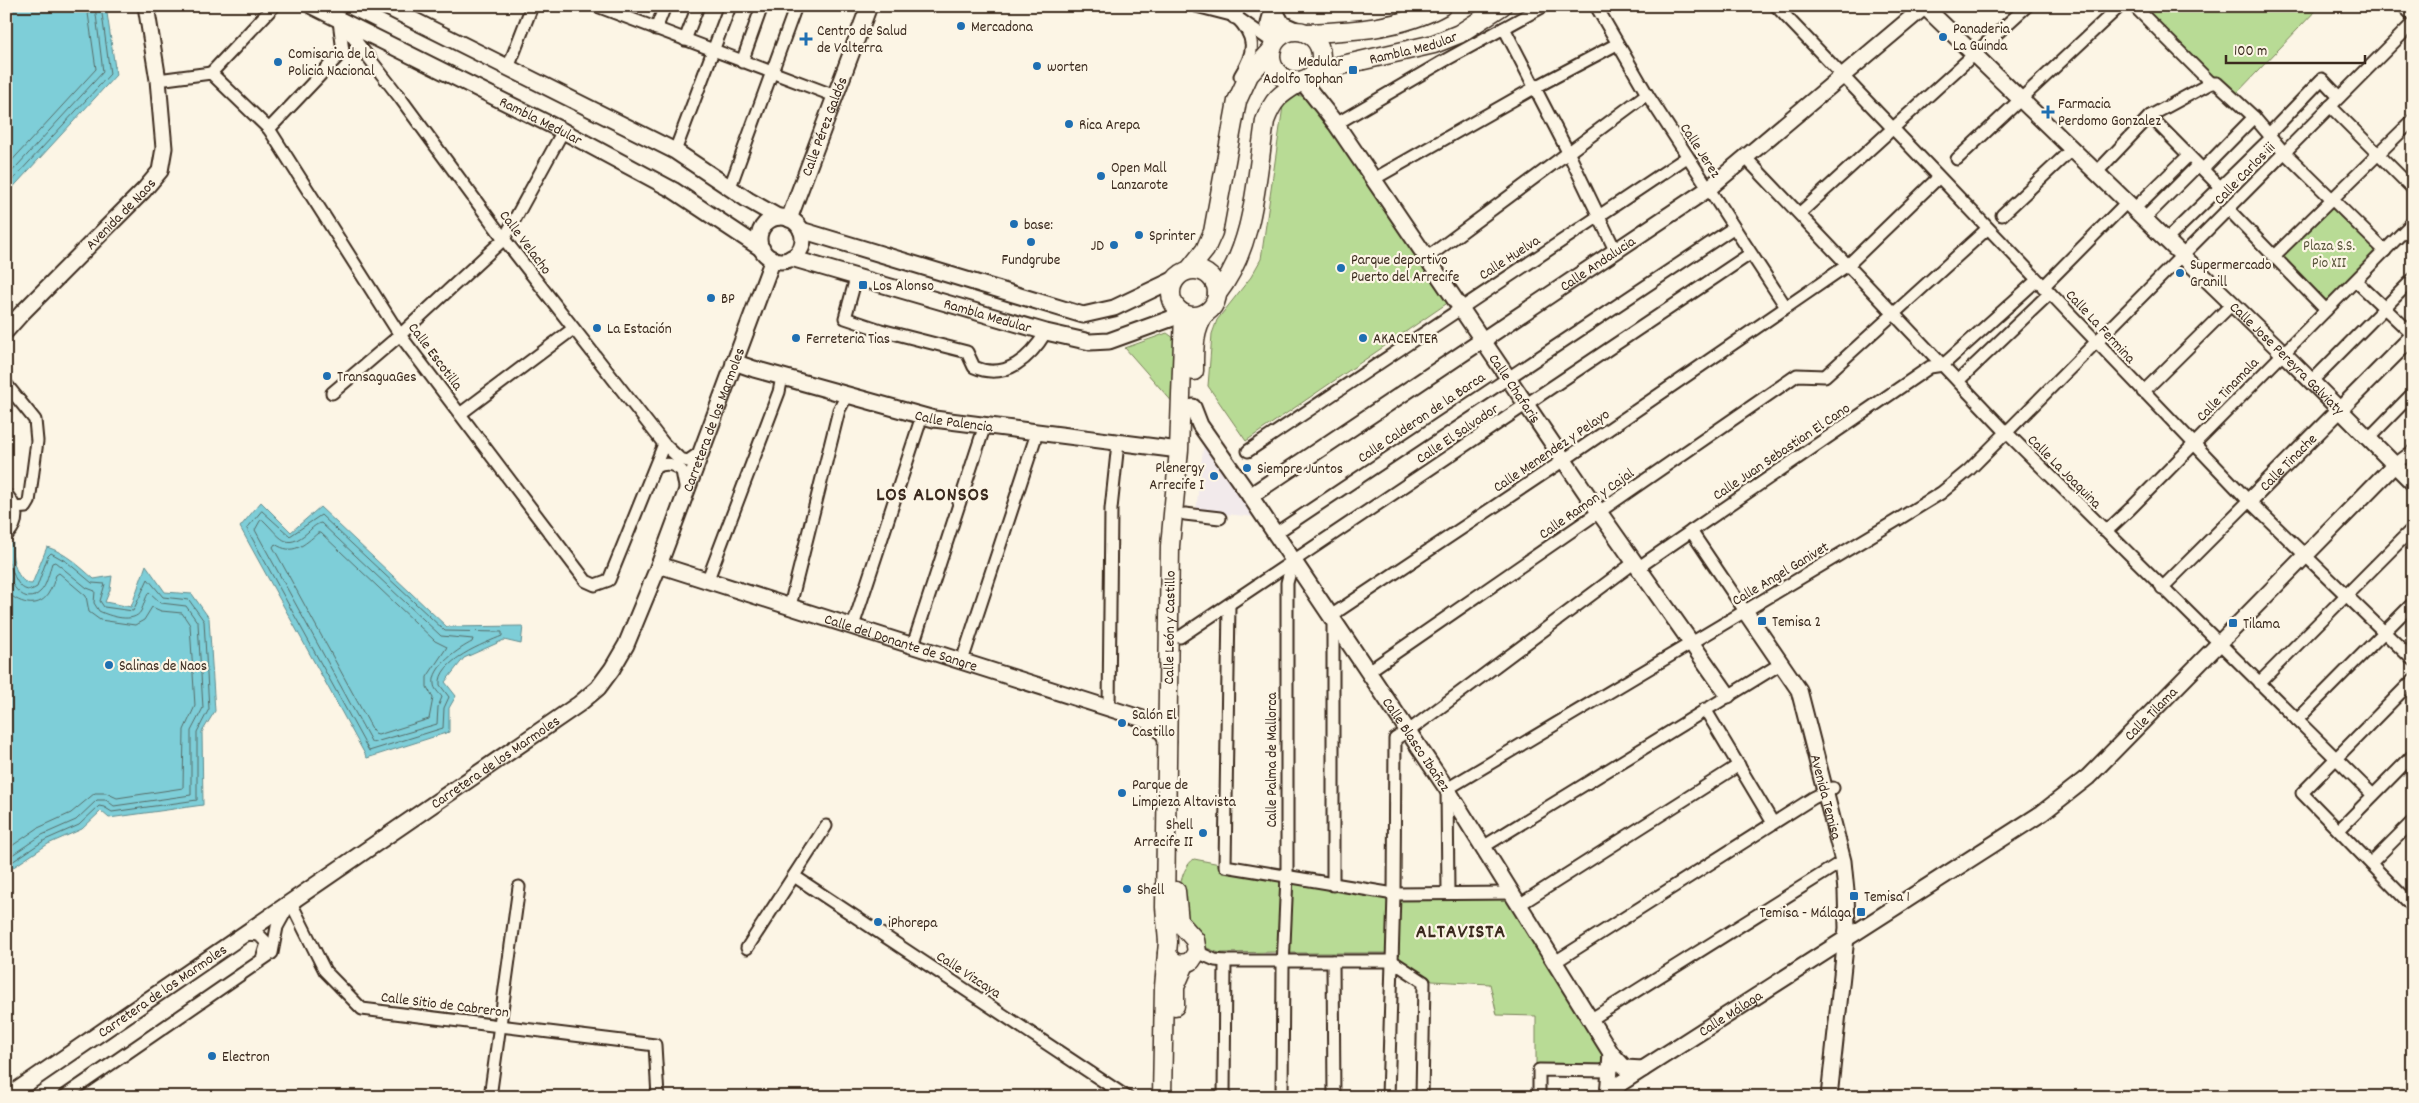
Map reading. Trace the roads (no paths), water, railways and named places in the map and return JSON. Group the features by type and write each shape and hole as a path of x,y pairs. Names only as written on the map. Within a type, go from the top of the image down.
{"main road":[{"name":"Rambla Medular","path":"1302,32 1356,30 1400,22 1442,6"},
{"name":"Rambla Medular","path":"1218,294 1230,278 1246,242 1265,121 1276,97 1309,76 1434,44 1459,34 1502,6"},
{"path":"1302,32 1317,43 1320,50 1320,64 1309,76 1290,81 1278,75 1270,62 1272,47 1284,34 1302,32"},
{"name":"Rambla Medular","path":"1183,274 1206,250 1213,232 1237,101 1249,75 1272,47"},
{"path":"1197,270 1212,278 1218,294 1216,302 1205,314 1198,316 1184,314 1172,302 1171,294 1183,274 1197,270"},
{"name":"Calle León y Castillo","path":"1162,1097 1164,987 1168,947 1165,907 1170,546 1179,450 1184,314"},
{"name":"Calle León y Castillo","path":"1187,933 1179,922 1176,904 1182,542 1195,338 1198,323 1205,314"},
{"path":"1172,1097 1175,987 1191,958 1195,940 1187,933 1181,932 1168,947 1173,961 1191,958"}],"street":[{"name":"Avenida de Naos","path":"6,331 144,190 160,171 164,148 158,80 146,6"},
{"path":"158,80 211,73 274,6"},
{"name":"Rambla Medular","path":"312,6 564,131 673,190 762,248"},
{"name":"Rambla Medular","path":"385,6 675,151 748,200 784,218"},
{"path":"597,6 772,74 835,96"},
{"path":"628,18 632,6"},
{"path":"656,29 665,6"},
{"path":"685,40 698,6"},
{"path":"675,151 730,6"},
{"path":"742,62 762,6"},
{"path":"730,187 796,6"},
{"name":"Calle Pérez Galdós","path":"784,218 835,96 869,6"},
{"path":"1197,6 1236,11 1272,47"},
{"path":"1336,124 1544,6"},
{"name":"Calle Jerez","path":"1596,6 1647,94 1786,307"},
{"name":"Calle La Fermina","path":"1776,6 2249,502 2413,660"},
{"name":"Calle Andalucia","path":"1250,496 1708,189 1843,78 1924,6"},
{"name":"Calle Jose Pereyra Galviaty","path":"1924,6 2071,150 2183,256 2413,483"},
{"path":"2134,6 2214,83 2254,118 2285,152 2385,251"},
{"path":"2406,6 2413,13"},
{"path":"1800,214 1976,55 2026,7"},
{"path":"1275,8 1282,24 1302,32"},
{"path":"1272,47 1268,31 1268,20 1275,8"},
{"path":"1957,160 2118,9"},
{"path":"508,68 530,11"},
{"path":"1234,117 1236,83 1249,61 1252,51 1247,30 1236,11"},
{"path":"269,129 344,51 339,19"},
{"name":"Calle Velacho","path":"339,19 402,99 504,238 664,444 680,459 688,461 701,452"},
{"name":"Calle Carlos iii","path":"2097,343 2413,23"},
{"path":"1504,28 1568,152 1616,252"},
{"path":"1374,179 1534,88 1617,44"},
{"name":"Calle Escotilla","path":"211,73 269,129 400,335 586,581 595,585 609,580 664,444"},
{"name":"Calle Chafaris","path":"1309,76 1336,124 1428,257 1599,512 1728,696"},
{"path":"2166,240 2270,136 2322,79 2339,97"},
{"path":"2096,173 2150,116 2214,83"},
{"path":"1428,257 1647,94"},
{"path":"2330,106 2413,189"},
{"path":"2150,116 2220,187"},
{"path":"2135,210 2200,167 2254,118"},
{"path":"2274,256 2413,120"},
{"path":"332,393 400,335 504,238 564,131"},
{"path":"2002,215 2071,150"},
{"path":"1958,381 2043,287 2135,210 2188,156"},
{"name":"Calle Huelva","path":"1248,451 1460,307 1687,157"},
{"name":"Calle La Joaquina","path":"1746,158 1849,264 2007,433 2373,795"},
{"name":"Calle Menendez y Pelayo","path":"1333,618 1338,611 1564,460 1849,264 1938,178"},
{"path":"2229,210 2326,310"},
{"path":"784,218 801,230 803,236 800,249 791,258 773,259 762,248 760,235 762,229 771,219 784,218"},
{"name":"Calle Tinamala","path":"2102,529 2112,526 2413,222"},
{"name":"Calle Calderon de la Barca","path":"1276,533 1507,377 1733,228"},
{"path":"1894,312 1987,229"},
{"name":"Rambla Medular","path":"801,230 1083,315 1109,310 1183,274"},
{"name":"Calle El Salvador","path":"1180,637 1750,254"},
{"name":"Rambla Medular","path":"791,258 1046,332 1090,342 1109,341 1184,314"},
{"name":"Carretera de los Marmoles","path":"7,1097 571,710 598,688 626,645 659,565 686,492 688,470 701,452 773,259"},
{"path":"856,278 845,318 881,330 967,352 974,368 985,372 1016,366 1040,342 1046,332"},
{"path":"2311,382 2413,279"},
{"path":"2356,280 2413,336"},
{"name":"Calle Juan Sebastian El Cano","path":"1406,731 1637,564 1691,531 1930,368 1943,365 2043,287"},
{"path":"2143,392 2232,304"},
{"name":"Calle Ramon y Cajal","path":"1369,671 1797,376 1825,376 1894,312"},
{"path":"1155,324 1171,324 1179,328 1182,334"},
{"path":"460,414 573,328"},
{"name":"Calle Tinache","path":"2162,588 2413,336"},
{"name":"Calle Angel Ganivet","path":"1447,789 1941,493 1956,482 2007,433 2097,343"},
{"name":"Calle Palencia","path":"734,362 782,378 922,416 1037,433 1179,450"},
{"path":"708,579 779,392 782,378"},
{"path":"6,384 35,420 37,441 29,502 26,507 10,503"},
{"path":"2368,439 2413,393"},
{"path":"790,606 839,410 847,395"},
{"name":"Calle Blasco Ibañez","path":"1192,407 1200,425 1276,533 1369,671 1406,731 1447,789 1618,1064 1625,1068 1643,1069"},
{"path":"853,626 922,416"},
{"path":"913,645 985,425"},
{"path":"962,661 1037,433"},
{"path":"1109,708 1111,509 1118,443"},
{"name":"Calle Tilama","path":"1850,936 2042,813 2067,794 2146,719 2394,465 2413,451"},
{"path":"656,467 665,463 674,464 688,470"},
{"path":"6,533 15,520 10,503"},
{"path":"1185,514 1220,518"},
{"path":"2259,683 2413,528"},
{"name":"Avenida Temisa","path":"1691,531 1806,688 1830,790 1843,860 1850,936"},
{"name":"Calle Palma de Mallorca","path":"1282,1097 1283,961 1287,876 1287,583 1293,560"},
{"name":"Calle del Donante de Sangre","path":"659,565 708,579 1143,719 1155,724 1162,730 1168,742"},
{"path":"2297,720 2413,603"},
{"path":"1229,605 1225,866 1394,894 1448,894 1516,899 1739,765"},
{"name":"Avenida Temisa","path":"1749,609 1799,690 1853,870 1850,936 1829,1097"},
{"path":"1333,618 1333,885"},
{"path":"1483,848 1782,663"},
{"path":"2413,680 2302,793 2413,907"},
{"path":"1143,719 1156,719 1163,716 1168,708"},
{"path":"1705,709 1773,823"},
{"path":"1388,1097 1394,894 1395,739 1406,731"},
{"path":"2339,830 2413,756"},
{"path":"1447,789 1448,894"},
{"path":"1554,962 1773,823 1830,790"},
{"path":"2371,863 2413,821"},
{"path":"747,948 826,826"},
{"path":"1590,1020 1843,860"},
{"name":"Calle Vizcaya","path":"794,876 1127,1097"},
{"path":"490,1097 498,1027 519,887"},
{"path":"63,1097 272,953 281,918 295,900"},
{"name":"Calle Sitio de Cabreron","path":"295,900 293,906 324,971 362,1009 656,1045 658,1097"},
{"path":"246,934 259,935 267,943 266,952 260,961"},
{"name":"Calle Málaga","path":"1608,1097 1621,1083 1850,936"},
{"path":"1191,958 1226,961 1392,961 1424,982 1422,1097"},
{"path":"1224,1097 1226,961"},
{"path":"1333,961 1334,1097"},
{"path":"1608,1097 1611,1053"},
{"path":"1539,1097 1539,1070 1610,1071"}],"water":[{"path":"6,6 106,6 116,75 6,195"},
{"path":"261,502 291,532 320,507 447,627 523,626 521,644 504,640 464,658 445,682 456,696 449,708 449,732 367,758 240,527"},
{"name":"Salinas de Naos","path":"6,543 13,543 12,548 16,568 22,579 27,583 32,584 47,547 66,556 94,579 112,576 110,590 105,602 131,607 146,565 165,592 192,594 209,618 215,711 202,732 203,805 109,818 101,811 82,829 48,844 6,872"}],"place":[{"name":"Mercadona","path":"961,26"},
{"name":"Panaderia La Guinda","path":"1943,37"},
{"name":"Centro de Salud de Valterra","path":"806,39"},
{"name":"Comisaria de la Policia Nacional","path":"278,62"},
{"name":"worten","path":"1037,66"},
{"name":"Medular Adolfo Tophan","path":"1353,70"},
{"name":"Farmacia Perdomo Gonzalez","path":"2048,112"},
{"name":"Rica Arepa","path":"1069,124"},
{"name":"Open Mall Lanzarote","path":"1101,176"},
{"name":"base:","path":"1014,224"},
{"name":"Sprinter","path":"1139,235"},
{"name":"Fundgrube","path":"1031,242"},
{"name":"JD","path":"1114,245"},
{"name":"Parque deportivo Puerto del Arrecife","path":"1341,268"},
{"name":"Supermercado Granill","path":"2180,273"},
{"name":"Los Alonso","path":"863,285"},
{"name":"BP","path":"711,298"},
{"name":"La Estación","path":"597,328"},
{"name":"Ferreteria Tias","path":"796,338"},
{"name":"AKACENTER","path":"1363,338"},
{"name":"TransaguaGes","path":"327,376"},
{"name":"Siempre Juntos","path":"1247,468"},
{"name":"Plenergy Arrecife I","path":"1214,476"},
{"name":"Temisa 2","path":"1762,621"},
{"name":"Tilama","path":"2233,623"},
{"name":"Salinas de Naos","path":"109,665"},
{"name":"Salón El Castillo","path":"1122,723"},
{"name":"Parque de Limpieza Altavista","path":"1122,793"},
{"name":"Shell Arrecife II","path":"1203,833"},
{"name":"Shell","path":"1127,889"},
{"name":"Temisa 1","path":"1854,896"},
{"name":"Temisa - Málaga","path":"1861,912"},
{"name":"iPhorepa","path":"878,922"},
{"name":"Electron","path":"212,1056"}],"district":[{"name":"LOS ALONSOS","path":"933,493"},
{"name":"ALTAVISTA","path":"1461,930"}],"park label":[{"name":"Plaza S.S. Pio XII","path":"2329,254"}]}
